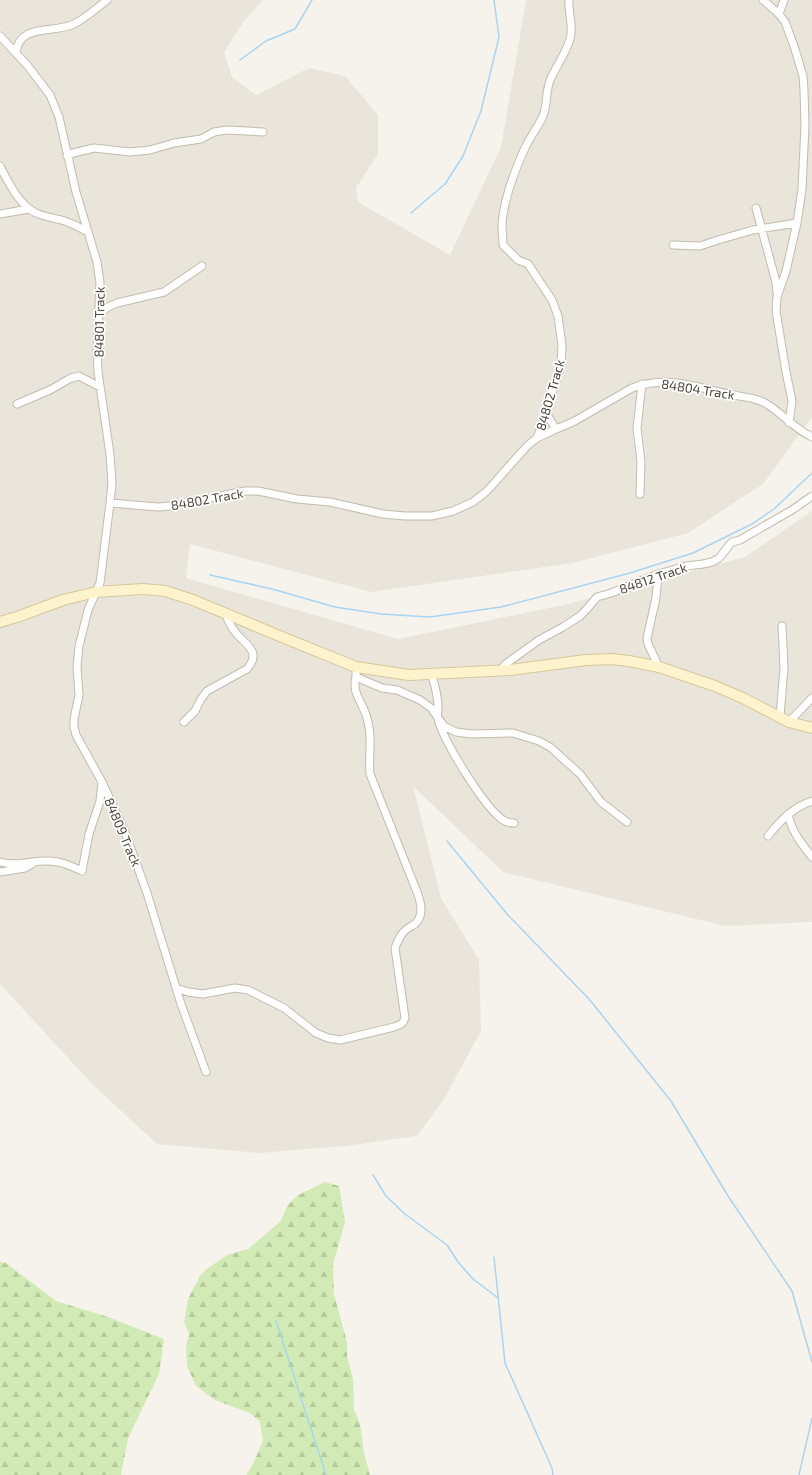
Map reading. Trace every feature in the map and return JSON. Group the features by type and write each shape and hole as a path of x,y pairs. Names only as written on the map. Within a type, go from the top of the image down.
{"street":[{"path":"16,53 18,42 26,34 35,31 61,28 74,24 107,0"},
{"name":"84802 Track","path":"110,503 158,507 245,491 258,491 330,502 383,514 432,516 453,511 473,502 487,491 527,446 537,438 561,365 562,345 558,316 552,300 528,264 518,260 503,246 502,226 508,192 514,174 546,108 550,79 566,50 570,38 572,28 569,0"},
{"path":"763,0 779,14 785,22 803,76 804,90 805,126 802,189 797,223 786,271 777,297"},
{"path":"779,14 784,0"},
{"name":"84801 Track","path":"0,36 27,65 50,95 59,117 76,192 97,262 100,283 97,350 100,387 110,454 112,483 100,583 96,592"},
{"path":"67,156 94,148 130,152 150,150 174,143 201,139 214,132 226,130 264,132"},
{"path":"0,166 23,204 29,209 66,222 88,232"},
{"path":"756,208 776,282 776,312 792,401 789,423"},
{"path":"0,214 29,209"},
{"path":"673,245 700,246 738,234 797,223"},
{"path":"98,315 117,303 164,292 202,266"},
{"path":"17,404 44,393 71,378 79,376 100,387"},
{"name":"84804 Track","path":"537,438 573,422 607,404 620,394 642,384 657,381 748,397 764,403 789,423 812,437"},
{"path":"640,494 641,462 637,428 642,384"},
{"path":"546,413 556,429"},
{"name":"84812 Track","path":"498,671 539,640 580,616 597,597 658,574 686,566 712,562 718,558 732,542 744,538 792,510 812,496"},
{"path":"658,574 656,598 647,638 648,644 659,667"},
{"path":"0,622 17,618 63,600 96,592 143,589 165,591 193,600 356,672 382,688 398,690 420,700 431,708 444,726 456,732 471,734 513,733 539,741 550,747 561,756 580,774 601,802 627,822"},
{"name":"84809 Track","path":"96,592 88,610 79,646 77,666 79,696 74,719 74,727 76,735 119,816 138,867 191,1034 206,1072"},
{"path":"184,722 195,710 207,691 241,673 251,664 254,656 251,648 233,629 226,614"},
{"path":"782,626 785,719"},
{"path":"356,672 409,675 498,671 611,659 659,667 715,686 785,719 812,728"},
{"path":"176,988 188,992 203,994 235,988 248,990 284,1008 316,1033 328,1038 340,1040 394,1027 401,1025 404,1022 404,1012 395,948 398,938 418,920 421,914 413,882 370,774 369,762 371,733 355,690 356,672"},
{"path":"432,674 436,689 438,718 453,752 477,791 491,809 506,822 514,823"},
{"path":"785,719 812,698"},
{"path":"0,862 8,864 34,863 48,860 61,862 82,871 89,834 100,800 102,782"},
{"path":"768,836 788,814 802,804 812,801"},
{"path":"788,814 790,824 795,834 812,857"},
{"path":"0,872 25,868 34,863"}],"shaded area":[{"path":"0,0 263,0 244,21 224,52 232,77 256,95 309,68 345,76 378,115 378,154 356,188 358,202 450,255 501,147 526,0 812,0 812,417 763,484 688,533 573,563 371,592 190,544 186,578 398,639 564,605 745,557 812,511 812,922 725,926 503,872 413,786 441,898 479,960 481,1031 444,1099 417,1136 345,1146 259,1153 157,1144 94,1086 0,984"}],"green space":[{"path":"325,1182 339,1186 345,1222 333,1264 334,1294 347,1342 347,1356 353,1379 354,1409 360,1424 364,1453 370,1475 246,1475 252,1466 263,1441 260,1422 250,1413 215,1400 196,1386 187,1366 186,1347 189,1334 184,1322 188,1299 201,1274 208,1268 227,1255 248,1249 281,1221 287,1206 298,1195"},
{"path":"0,1262 6,1263 56,1301 108,1317 164,1339 159,1374 128,1438 121,1475 0,1475"}],"waterway":[{"path":"240,60 266,41 295,29 312,0"},
{"path":"411,213 445,184 463,156 481,111 499,37 494,0"},
{"path":"210,575 272,589 335,607 381,614 430,617 501,607 630,573 693,553 752,524 774,509 812,473"},
{"path":"447,841 507,914 589,999 671,1101 728,1196 792,1291 812,1362"},
{"path":"373,1175 386,1196 405,1214 447,1245 458,1262 473,1279 498,1298"},
{"path":"494,1257 505,1363 552,1468 553,1475"},
{"path":"276,1321 326,1475"},
{"path":"799,1475 812,1418"}]}
